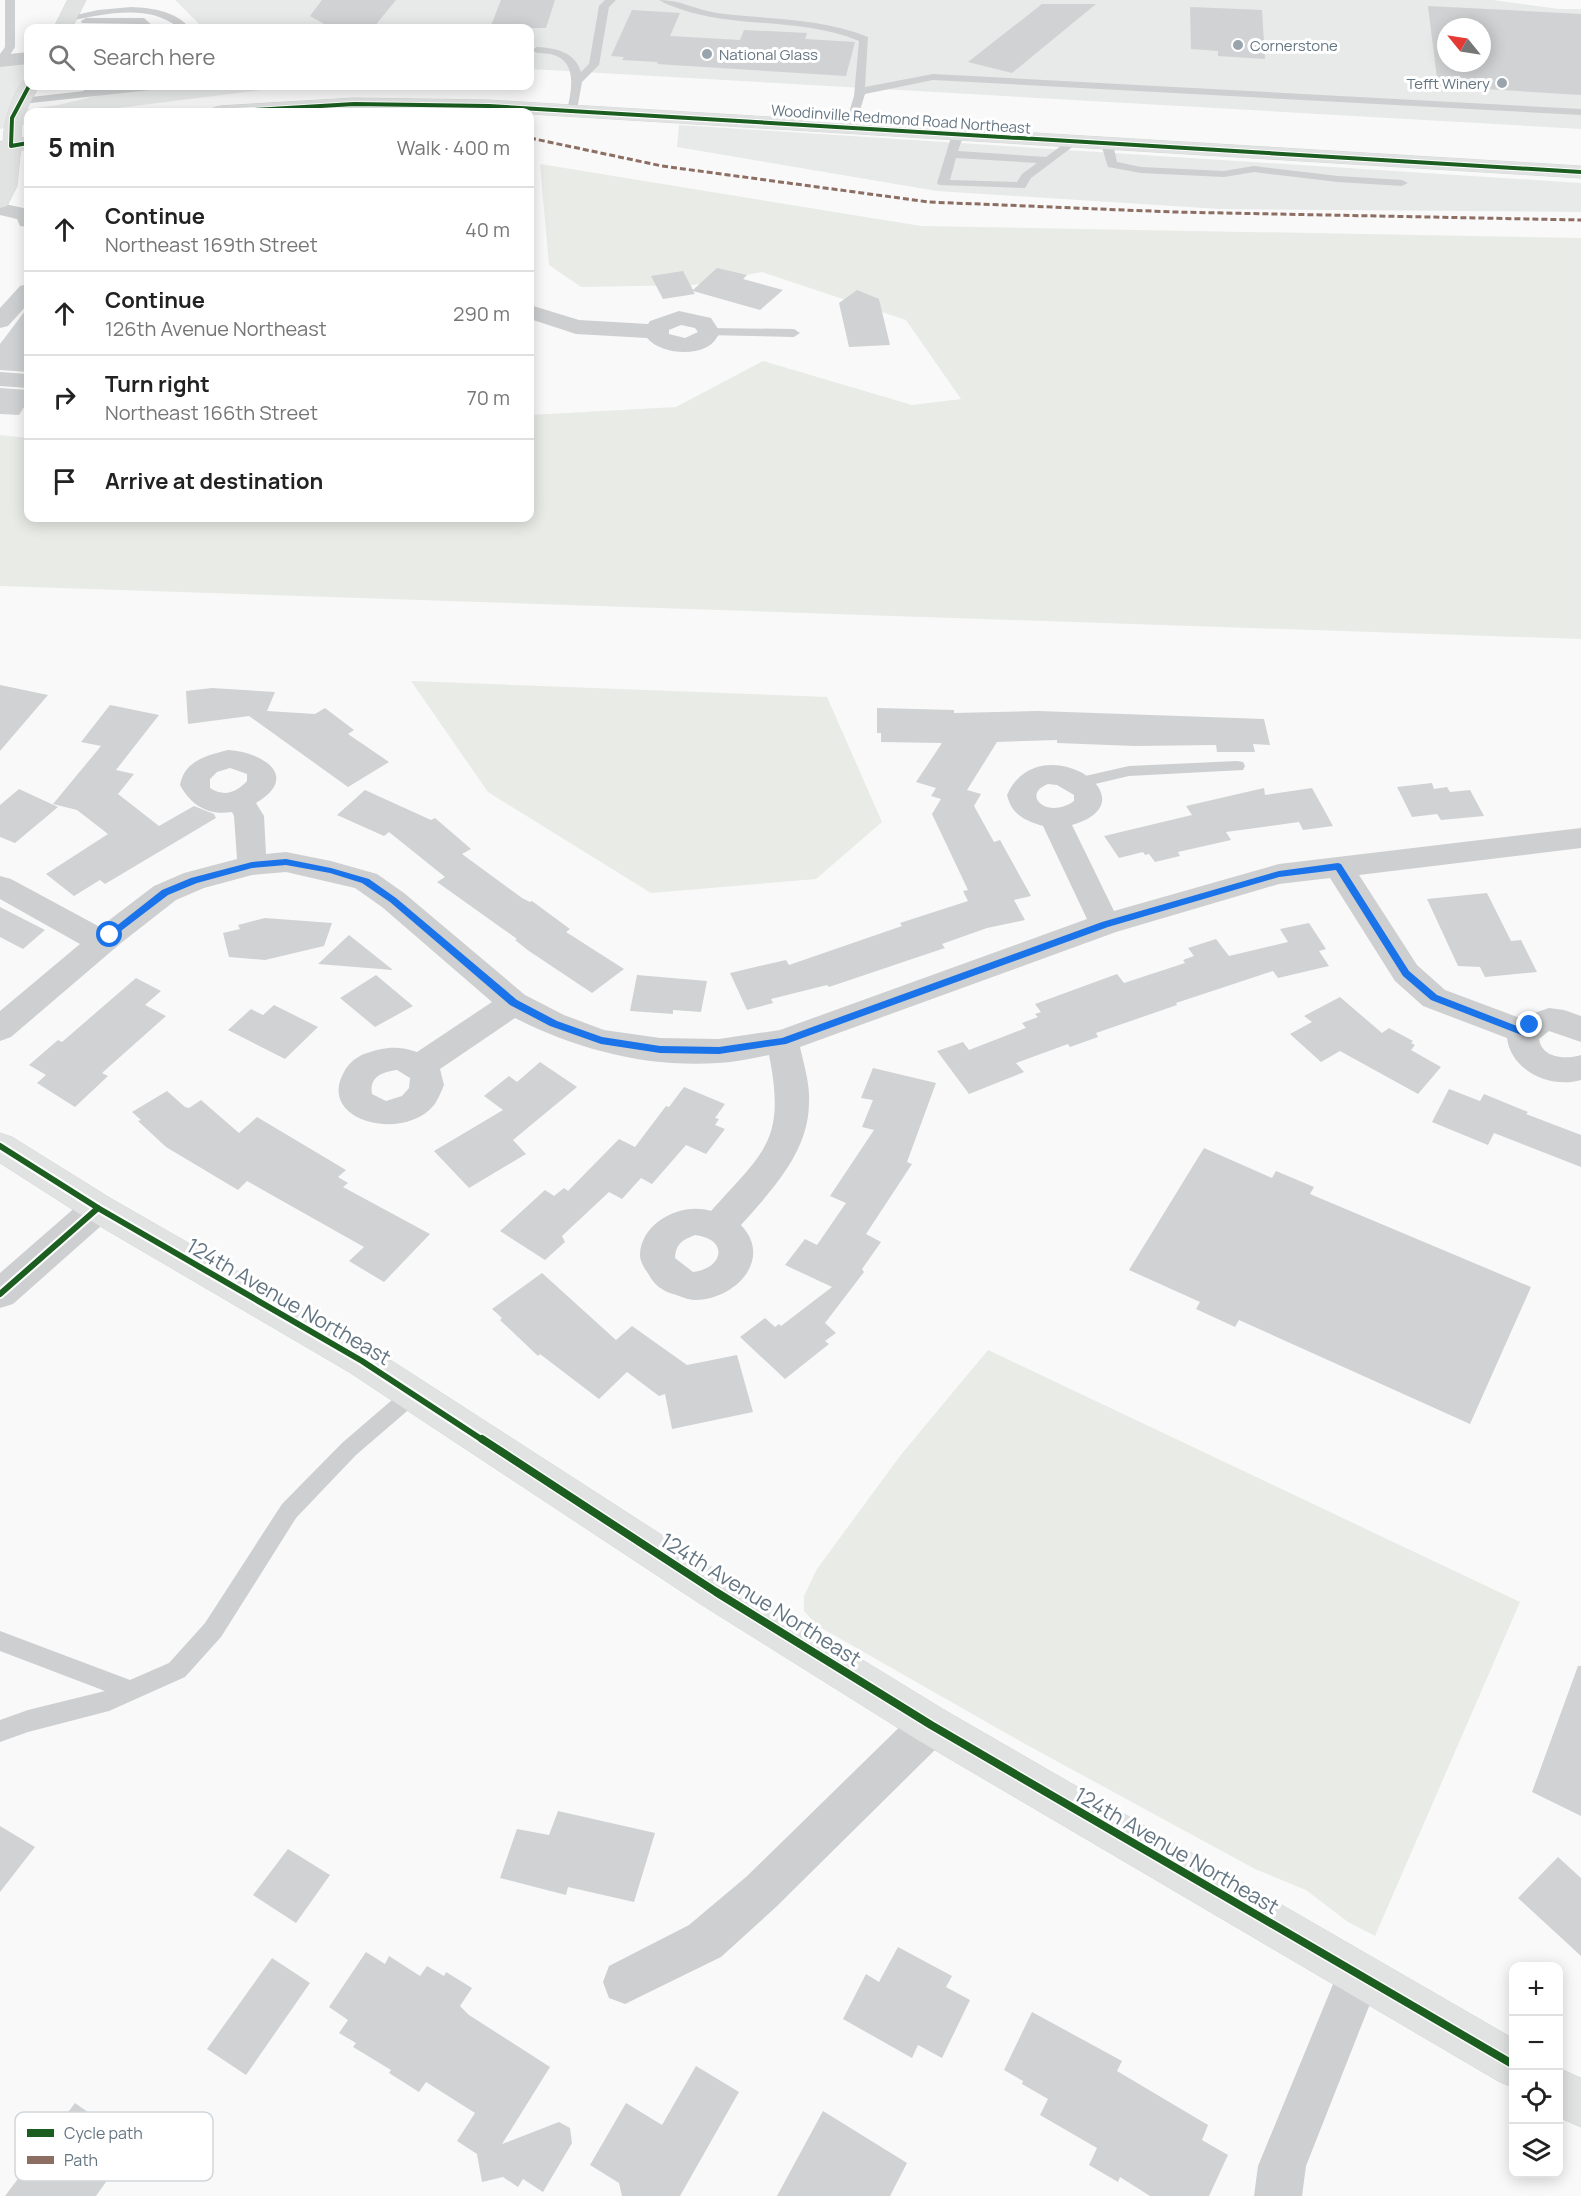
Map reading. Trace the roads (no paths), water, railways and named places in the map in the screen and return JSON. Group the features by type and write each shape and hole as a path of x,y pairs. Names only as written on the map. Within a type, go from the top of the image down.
{"main road":[{"path":"65,16 77,0"},
{"path":"0,202 8,186 13,145 12,118 20,91"},
{"name":"Woodinville Redmond Road Northeast","path":"534,110 572,110 836,127 955,144 1073,142 1253,161 1581,172"},
{"name":"124th Avenue Northeast","path":"0,1146 98,1209 362,1361 725,1598 931,1725 1509,2062"},
{"path":"1563,2094 1581,2104"}],"street":[{"path":"0,61 24,58"},
{"path":"0,209 24,215"},
{"path":"1,313 24,295"},
{"path":"1,313 24,320"},
{"path":"534,313 576,327 656,331 657,336 668,343 686,345 702,340 709,332"},
{"path":"0,379 24,381"},
{"path":"1043,775 1066,777 1078,783 1088,795 1088,803 1084,810 1076,815 1054,819 1043,818 1025,806 1021,799 1021,791 1026,784 1043,775"},
{"path":"240,800 249,816 252,865"},
{"path":"1054,819 1105,924"},
{"path":"0,1029 102,942 165,893 195,880 252,865 286,862 366,881 393,900 514,1003 553,1023 601,1041 660,1050 719,1051 783,1041 1105,924 1279,874 1581,838"},
{"path":"1338,866 1406,973 1434,998 1524,1032"},
{"path":"0,886 102,942"},
{"path":"420,1066 514,1003"},
{"path":"1581,1030 1562,1021 1550,1020 1530,1025 1524,1032 1522,1040 1531,1058 1541,1065 1565,1071 1581,1067"},
{"path":"719,1226 766,1171 788,1140 793,1103 783,1041"},
{"path":"0,1294 98,1209"},
{"path":"626,1982 705,1941 761,1892 931,1725"},
{"path":"1278,2196 1282,2166 1359,1976"}],"lane":[{"path":"0,61 10,47 10,0"},
{"path":"572,110 580,79 594,65 604,6 611,0"},
{"path":"664,0 717,16 822,23 847,30 864,39 860,91 853,118 836,127"},
{"path":"65,16 96,12 110,17 175,17 181,24"},
{"path":"65,16 93,22 144,21 147,24"},
{"path":"537,50 555,52 568,59 576,68 580,79"},
{"path":"860,91 933,77 1581,112"},
{"path":"20,91 89,90"},
{"path":"1047,160 955,144 943,183 1021,186 1026,176 1073,142"},
{"path":"1253,161 1338,179 1402,183"},
{"path":"709,332 794,333"},
{"path":"1078,783 1129,771 1237,766"},
{"path":"0,1731 27,1721 109,1701 177,1670 213,1630 289,1511 349,1449 413,1394"},
{"path":"0,1641 131,1691"}],"place":[{"name":"Cornerstone","path":"1238,45"},
{"name":"National Glass","path":"707,54"},
{"name":"Tefft Winery","path":"1502,83"}]}
